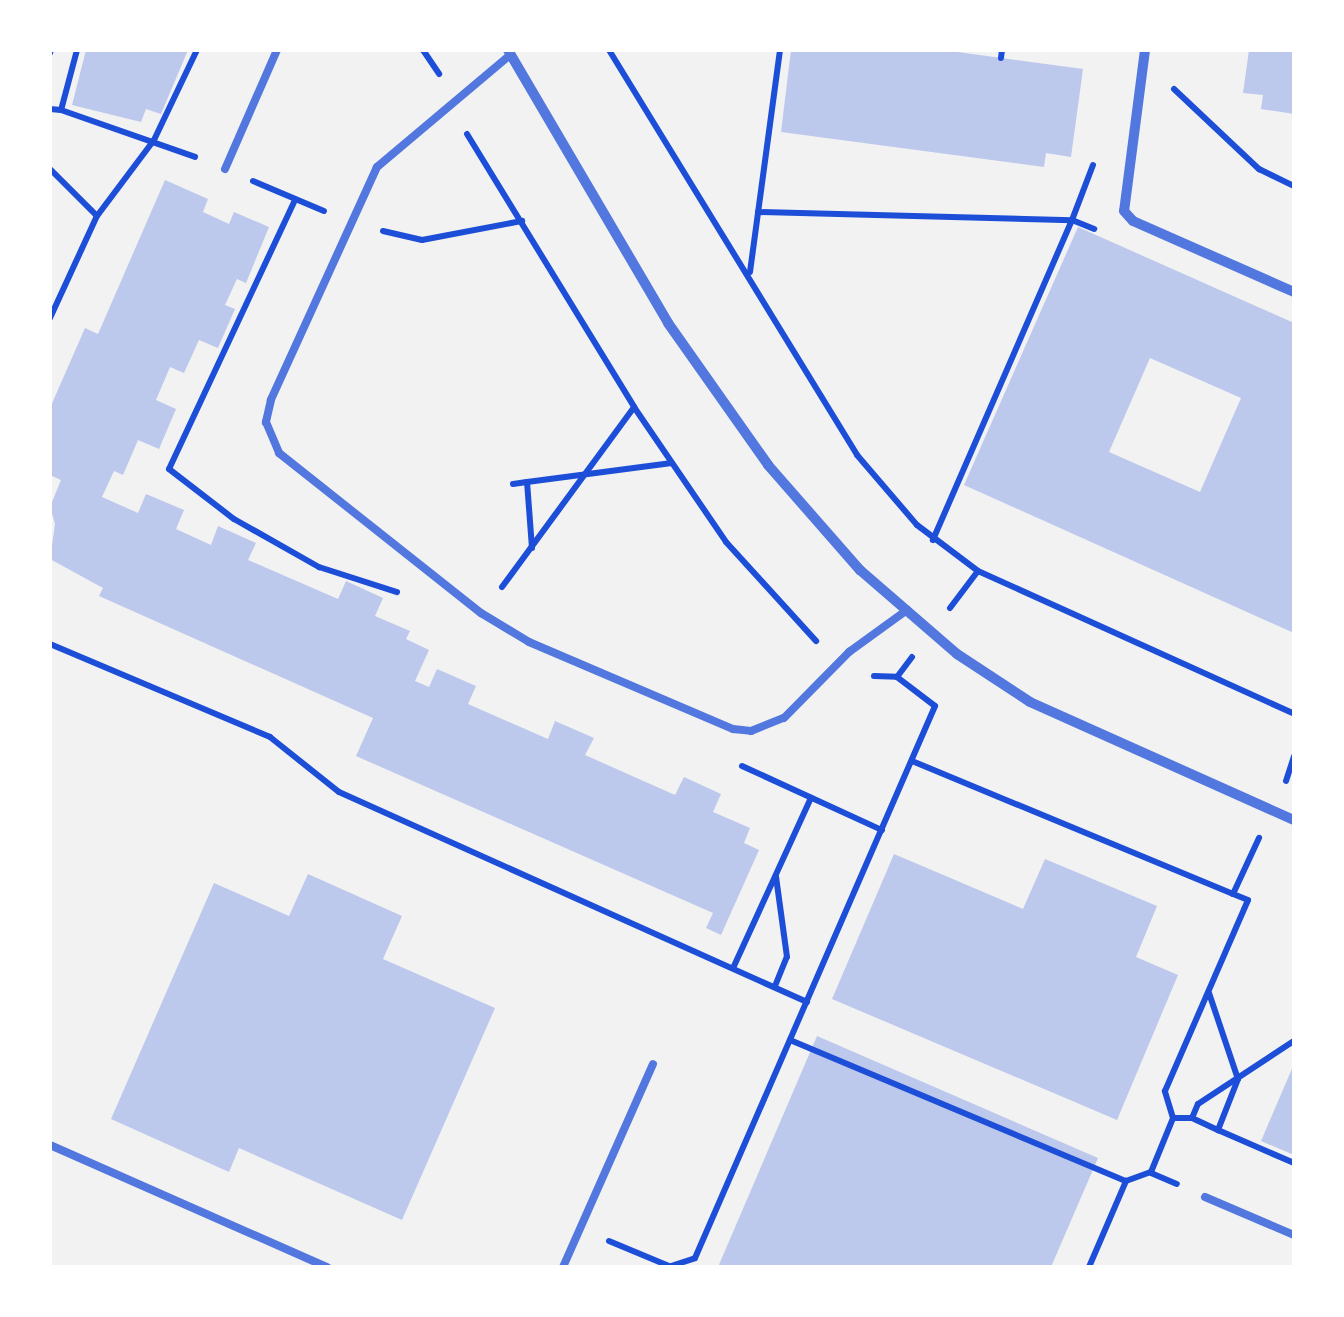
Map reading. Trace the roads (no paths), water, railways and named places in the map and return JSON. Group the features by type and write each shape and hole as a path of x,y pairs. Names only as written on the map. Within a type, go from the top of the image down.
{"street":[{"path":"1145,50 1124,211 1132,221 1294,292"},
{"path":"509,52 668,323 768,465 860,570 957,654 1030,702 1294,820"}],"lane":[{"path":"224,169 276,50"},
{"path":"509,52 384,155 348,222 271,400 270,440 481,613 529,642 733,728 751,730 784,718 839,662 907,610"},
{"path":"563,1267 654,1064"},
{"path":"50,1145 327,1267"},
{"path":"1205,1196 1294,1235"}]}
